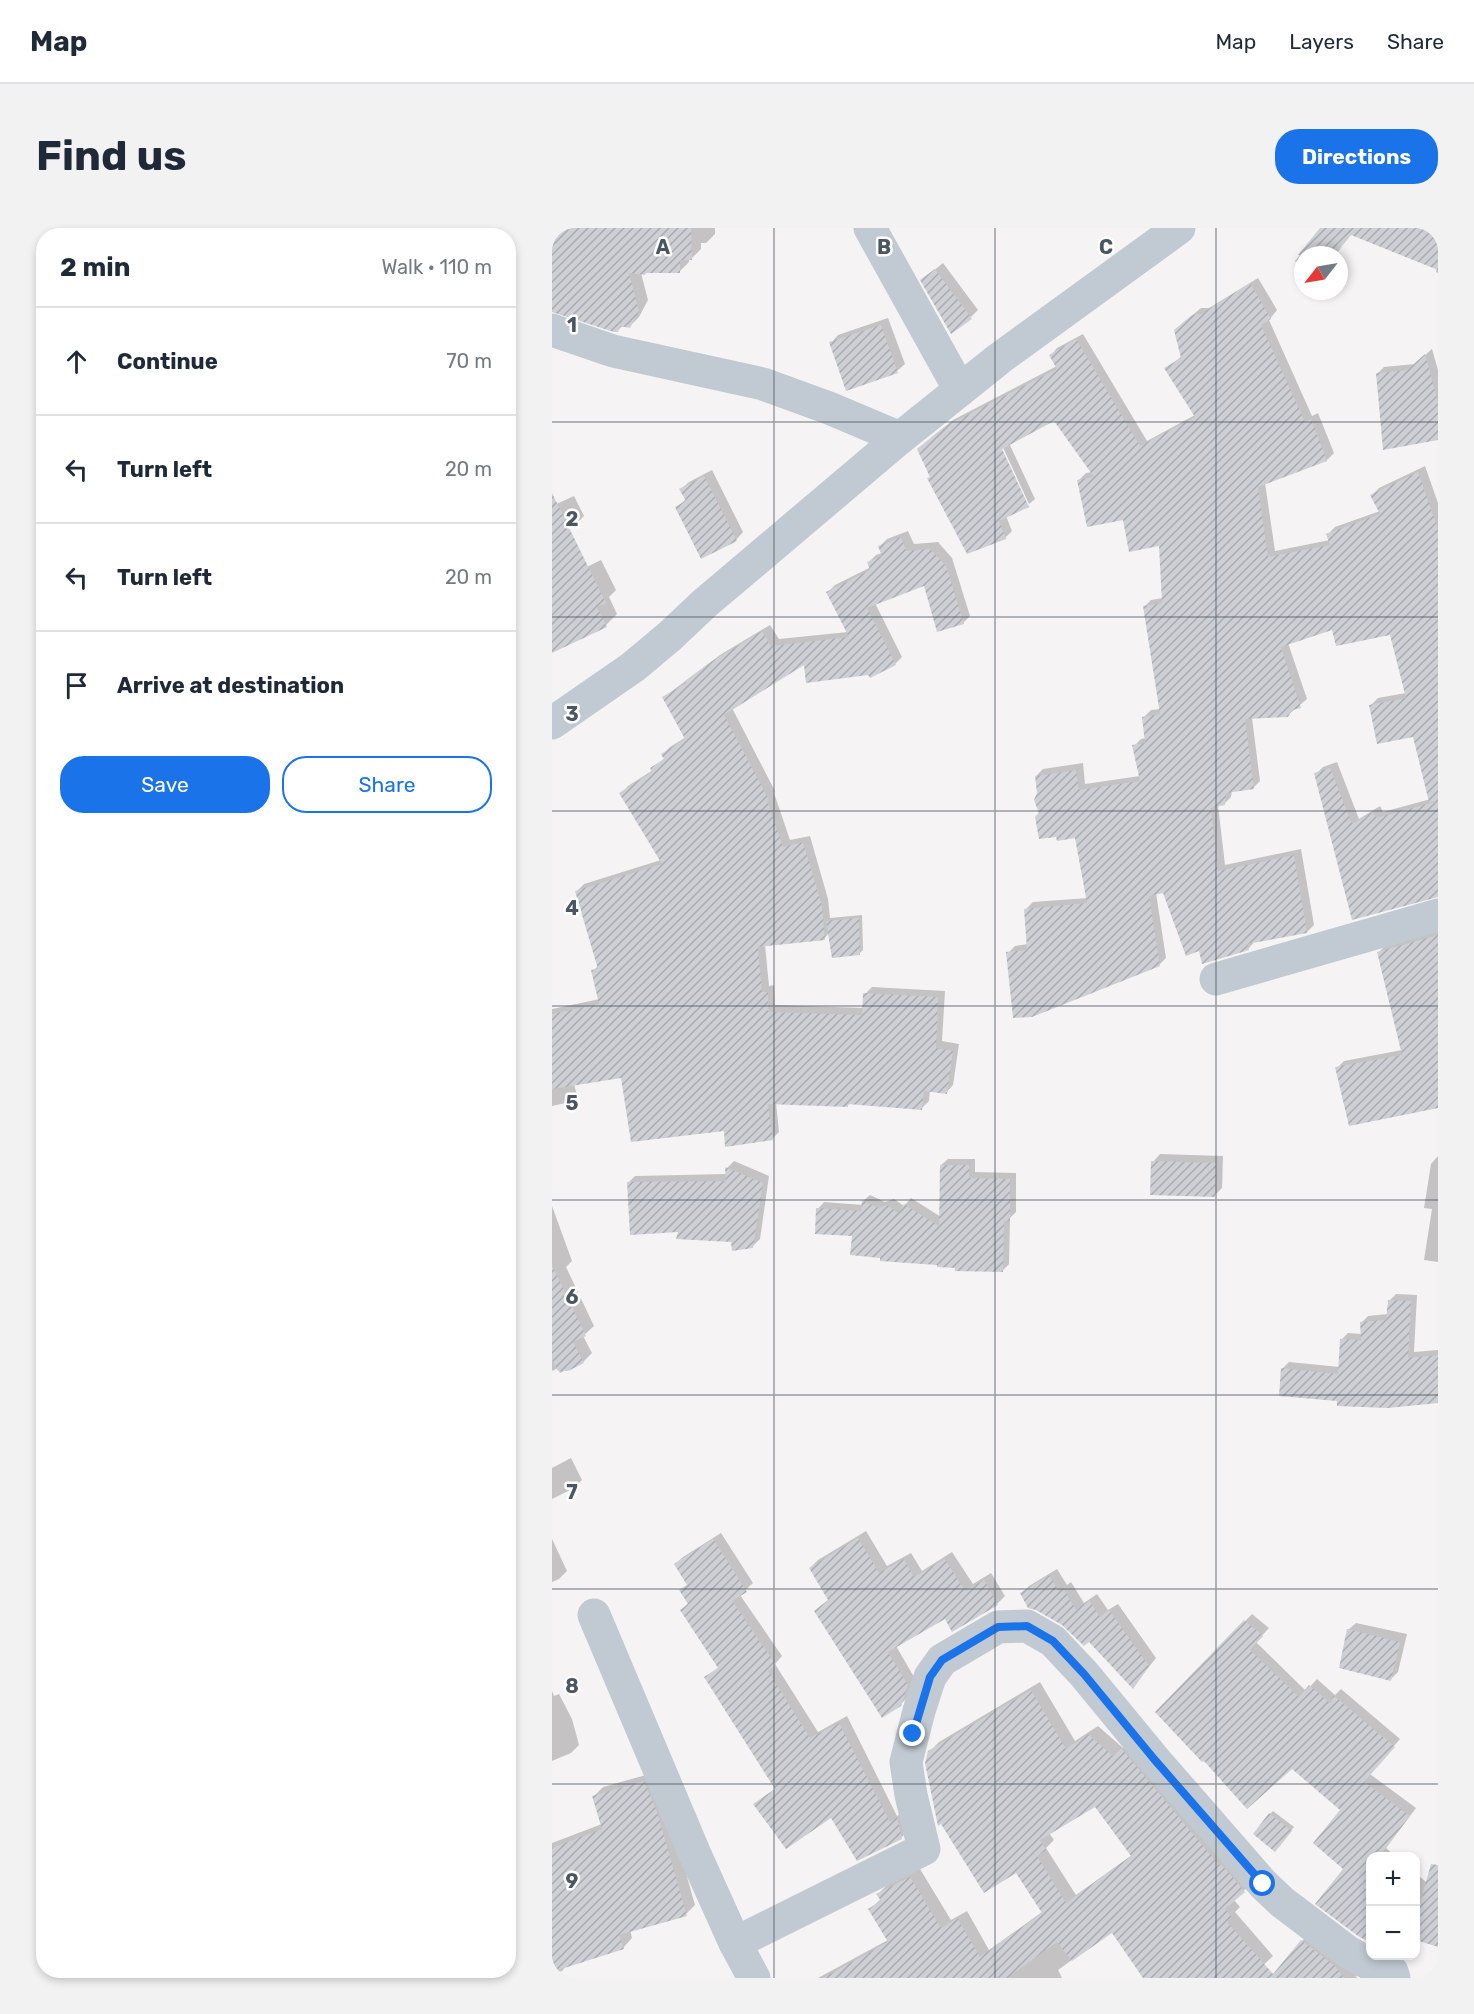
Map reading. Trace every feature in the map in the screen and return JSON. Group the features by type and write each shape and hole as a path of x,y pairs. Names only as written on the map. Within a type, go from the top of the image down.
{"street":[{"path":"870,228 960,390"},
{"path":"552,723 633,667 713,596 960,390 1050,320 1179,228"},
{"path":"552,330 613,351 763,384 829,408 900,438"},
{"path":"1215,980 1438,915"},
{"path":"594,1615 735,1943 754,1978"},
{"path":"735,1943 924,1849 906,1762 930,1677 942,1660 998,1627 1027,1626 1053,1641 1084,1674 1154,1759 1269,1890 1347,1952 1375,1967 1387,1969 1392,1972 1394,1978"}],"building":[{"path":"552,228 691,228 692,260 680,260 680,273 646,273 645,275 629,273 639,311 630,328 620,326 618,332 614,332 552,312"},
{"path":"1320,228 1438,228 1438,270 1351,235 1342,246 1305,246"},
{"path":"935,269 972,319 951,334 920,280"},
{"path":"1250,283 1271,319 1261,325 1305,422 1311,419 1327,461 1258,487 1268,557 1330,545 1326,534 1380,514 1370,495 1418,472 1438,529 1438,801 1429,802 1413,737 1377,744 1369,705 1406,698 1390,635 1336,646 1332,630 1281,647 1301,708 1292,710 1288,717 1245,719 1254,789 1226,793 1225,805 1211,808 1218,871 1294,855 1307,933 1247,944 1249,950 1202,964 1199,951 1186,956 1163,893 1149,896 1160,966 1032,1017 1013,1018 1006,952 1027,950 1024,909 1087,903 1075,838 1057,841 1056,837 1039,839 1035,817 1039,813 1034,800 1037,793 1035,776 1076,770 1079,790 1140,781 1132,745 1145,743 1142,717 1160,714 1143,606 1162,603 1159,546 1129,552 1123,520 1087,527 1077,480 1094,477 1054,421 1002,449 1029,507 999,521 1006,539 967,554 927,478 930,477 917,449 944,427 1057,369 1049,355 1076,339 1140,446 1195,417 1164,368 1181,358 1174,330 1192,315 1201,314"},
{"path":"881,325 898,373 846,391 829,342"},
{"path":"1425,354 1438,402 1438,440 1383,450 1376,373 1407,370"},
{"path":"704,476 737,541 701,559 675,507 686,501 679,489"},
{"path":"552,493 606,603 597,607 607,627 552,653"},
{"path":"901,537 906,551 930,549 946,566 964,624 937,632 924,586 867,608 896,665 870,678 868,675 806,683 804,665 724,715 769,800 767,801 783,847 803,842 822,906 825,940 758,947 762,992 768,992 768,1012 862,1015 863,993 938,997 936,1048 953,1051 947,1094 924,1091 922,1110 848,1104 848,1107 768,1104 773,1140 725,1147 724,1131 631,1142 621,1078 552,1089 552,1014 599,1004 591,970 598,969 575,891 662,864 619,793 652,772 650,768 664,759 661,754 685,739 662,697 687,683 685,681 711,662 762,631 771,646 849,637 826,592 870,570 867,562 882,556 878,546"},
{"path":"1330,768 1352,824 1373,812 1376,818 1438,801 1438,897 1352,920 1314,773"},
{"path":"859,918 860,955 832,958 826,921"},
{"path":"1438,935 1438,1108 1349,1126 1335,1067 1402,1055 1377,952"},
{"path":"1151,1161 1216,1163 1215,1197 1150,1195"},
{"path":"940,1165 969,1165 969,1178 1010,1179 1010,1221 1004,1221 1003,1272 955,1271 955,1268 937,1267 937,1265 880,1261 880,1258 850,1255 852,1236 815,1234 816,1208 861,1211 862,1200 878,1208 887,1205 898,1213 904,1204 939,1226"},
{"path":"725,1167 763,1183 753,1248 732,1251 731,1242 676,1239 678,1232 630,1235 627,1182 726,1181"},
{"path":"552,1265 586,1336 573,1342 584,1363 568,1371 558,1371 552,1359"},
{"path":"1388,1300 1411,1301 1408,1358 1438,1355 1438,1403 1388,1408 1337,1406 1337,1401 1279,1396 1281,1368 1338,1374 1340,1339 1361,1340 1360,1322 1386,1320"},
{"path":"858,1538 879,1573 904,1559 914,1577 945,1559 965,1591 984,1580 998,1605 952,1632 945,1619 888,1652 908,1685 901,1706 882,1718 814,1611 828,1600 809,1568"},
{"path":"713,1539 747,1592 732,1601 776,1665 768,1671 810,1738 839,1723 890,1822 897,1817 902,1839 857,1861 831,1818 786,1849 753,1804 775,1789 704,1677 718,1668 680,1610 688,1604 679,1590 687,1585 674,1564"},
{"path":"1049,1575 1059,1591 1063,1588 1076,1610 1089,1600 1100,1617 1109,1610 1149,1666 1133,1689 1089,1642 1084,1646 1062,1625 1028,1608 1020,1593"},
{"path":"1244,1620 1263,1636 1250,1650 1299,1697 1309,1685 1331,1704 1333,1695 1395,1747 1364,1782 1410,1816 1383,1852 1366,1852 1366,1940 1315,1904 1343,1869 1313,1843 1340,1810 1292,1769 1247,1809 1204,1761 1202,1762 1155,1712"},
{"path":"1347,1629 1400,1642 1391,1681 1339,1668"},
{"path":"1031,1690 1066,1749 1088,1734 1113,1756 1121,1748 1219,1865 1221,1864 1245,1892 1225,1909 1232,1917 1227,1922 1273,1974 1301,1940 1335,1966 1344,1978 1143,1978 1112,1933 1072,1961 1057,1942 1007,1978 823,1978 888,1942 868,1909 881,1901 876,1894 910,1877 941,1928 957,1918 980,1957 1042,1913 1016,1873 984,1893 941,1824 938,1826 925,1763 928,1751","holes":["1095,1807 1131,1856 1066,1903 1037,1856 1046,1850 1040,1840"]},
{"path":"644,1781 657,1812 687,1916 619,1935 624,1949 552,1972 552,1848 602,1829 592,1796"},
{"path":"1269,1813 1292,1831 1275,1852 1253,1834"},
{"path":"1431,1864 1438,1865 1438,1947 1420,1941 1420,1903"}],"route":[{"path":"913,1734 930,1677 942,1660 998,1627 1027,1626 1053,1641 1084,1674 1120,1720 1263,1884"}]}
